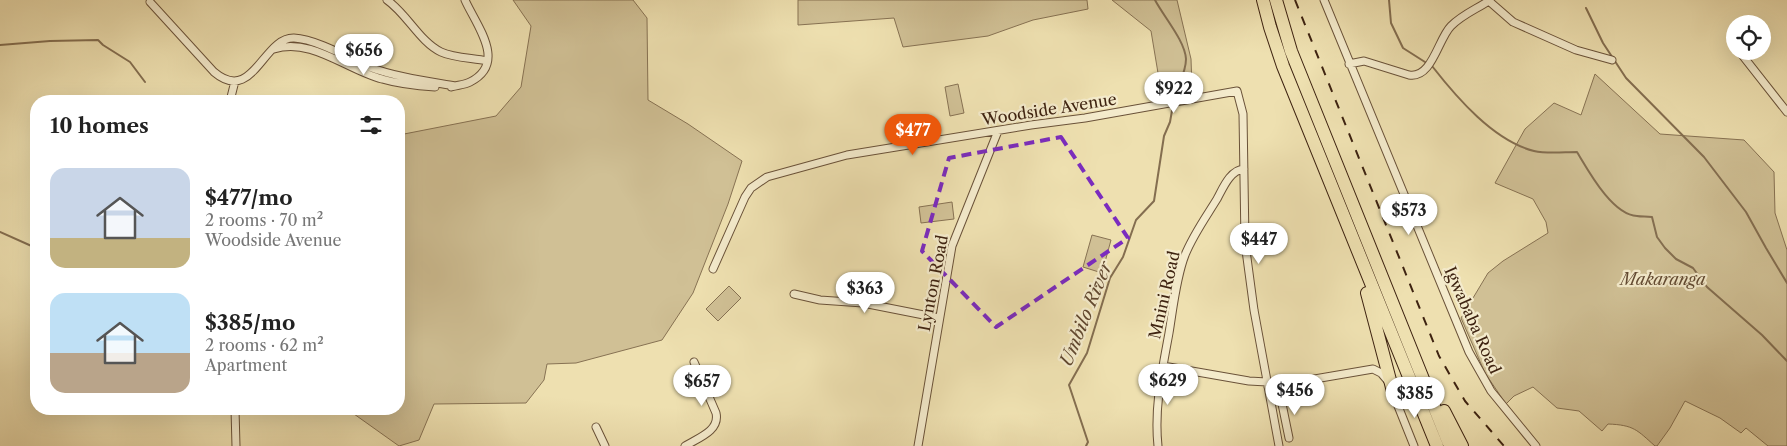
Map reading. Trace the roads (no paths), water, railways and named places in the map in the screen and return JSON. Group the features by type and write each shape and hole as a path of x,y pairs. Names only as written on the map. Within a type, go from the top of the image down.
{"highway":[{"path":"1262,0 1279,53 1437,446"},
{"path":"1276,0 1291,51 1450,446"},
{"path":"1332,186 1370,302 1395,399"},
{"path":"1403,328 1462,446"}],"street":[{"path":"387,0 436,49 449,54 487,60"},
{"path":"459,0 471,14"},
{"path":"150,2 214,72 222,78 235,81 243,78 251,73 279,43 299,38 384,72 435,84 454,86 463,85 475,79 483,71 487,60 488,49 486,40 465,0"},
{"name":"Igwababa Road","path":"1324,0 1469,352 1491,391 1536,446"},
{"path":"1349,64 1364,62 1413,76 1421,73 1427,67 1450,27 1467,13 1489,1 1513,22 1576,50 1612,60"},
{"path":"1747,60 1787,112"},
{"path":"232,95 235,81"},
{"name":"Woodside Avenue","path":"713,268 745,197 751,188 767,177 847,155 1190,100 1237,90 1243,114 1244,170"},
{"name":"Lynton Road","path":"918,446 952,246 998,131"},
{"path":"1244,170 1245,243 1254,310 1279,446"},
{"name":"Mnini Road","path":"1158,446 1156,417 1163,366 1172,312 1186,254 1228,180 1236,172 1244,170"},
{"path":"794,294 820,300 863,303 939,318"},
{"path":"1373,369 1378,361 1380,344"},
{"path":"686,446 713,429 717,422 716,413 694,362"},
{"path":"1163,366 1268,384 1373,369 1381,372 1386,378 1414,446"},
{"path":"1281,399 1289,438"},
{"path":"1273,415 1284,413"},
{"path":"235,415 236,442"},
{"path":"596,427 606,446"}],"waterway":[{"name":"Umbilo River","path":"1155,0 1185,52 1185,70 1174,101"},
{"path":"1389,0 1391,23 1403,48 1425,62"},
{"path":"1586,8 1603,43 1626,78 1704,157 1746,212 1787,283"},
{"path":"0,45 98,40 130,62 145,82"},
{"path":"1432,66 1477,117 1505,138 1519,146 1539,152 1577,152 1594,180 1610,200 1628,214 1652,217 1657,237 1665,248 1676,259 1693,268 1707,287 1762,335 1787,361"},
{"name":"Umbilo River","path":"1086,446 1088,442 1069,385 1087,353 1110,278 1123,257 1136,220 1154,201 1164,136 1170,122 1173,105"},
{"path":"0,232 30,245"}],"railway":[{"path":"1295,0 1439,356 1465,401 1504,446"}],"park label":[{"name":"Makaranga","path":"1663,279"}]}
